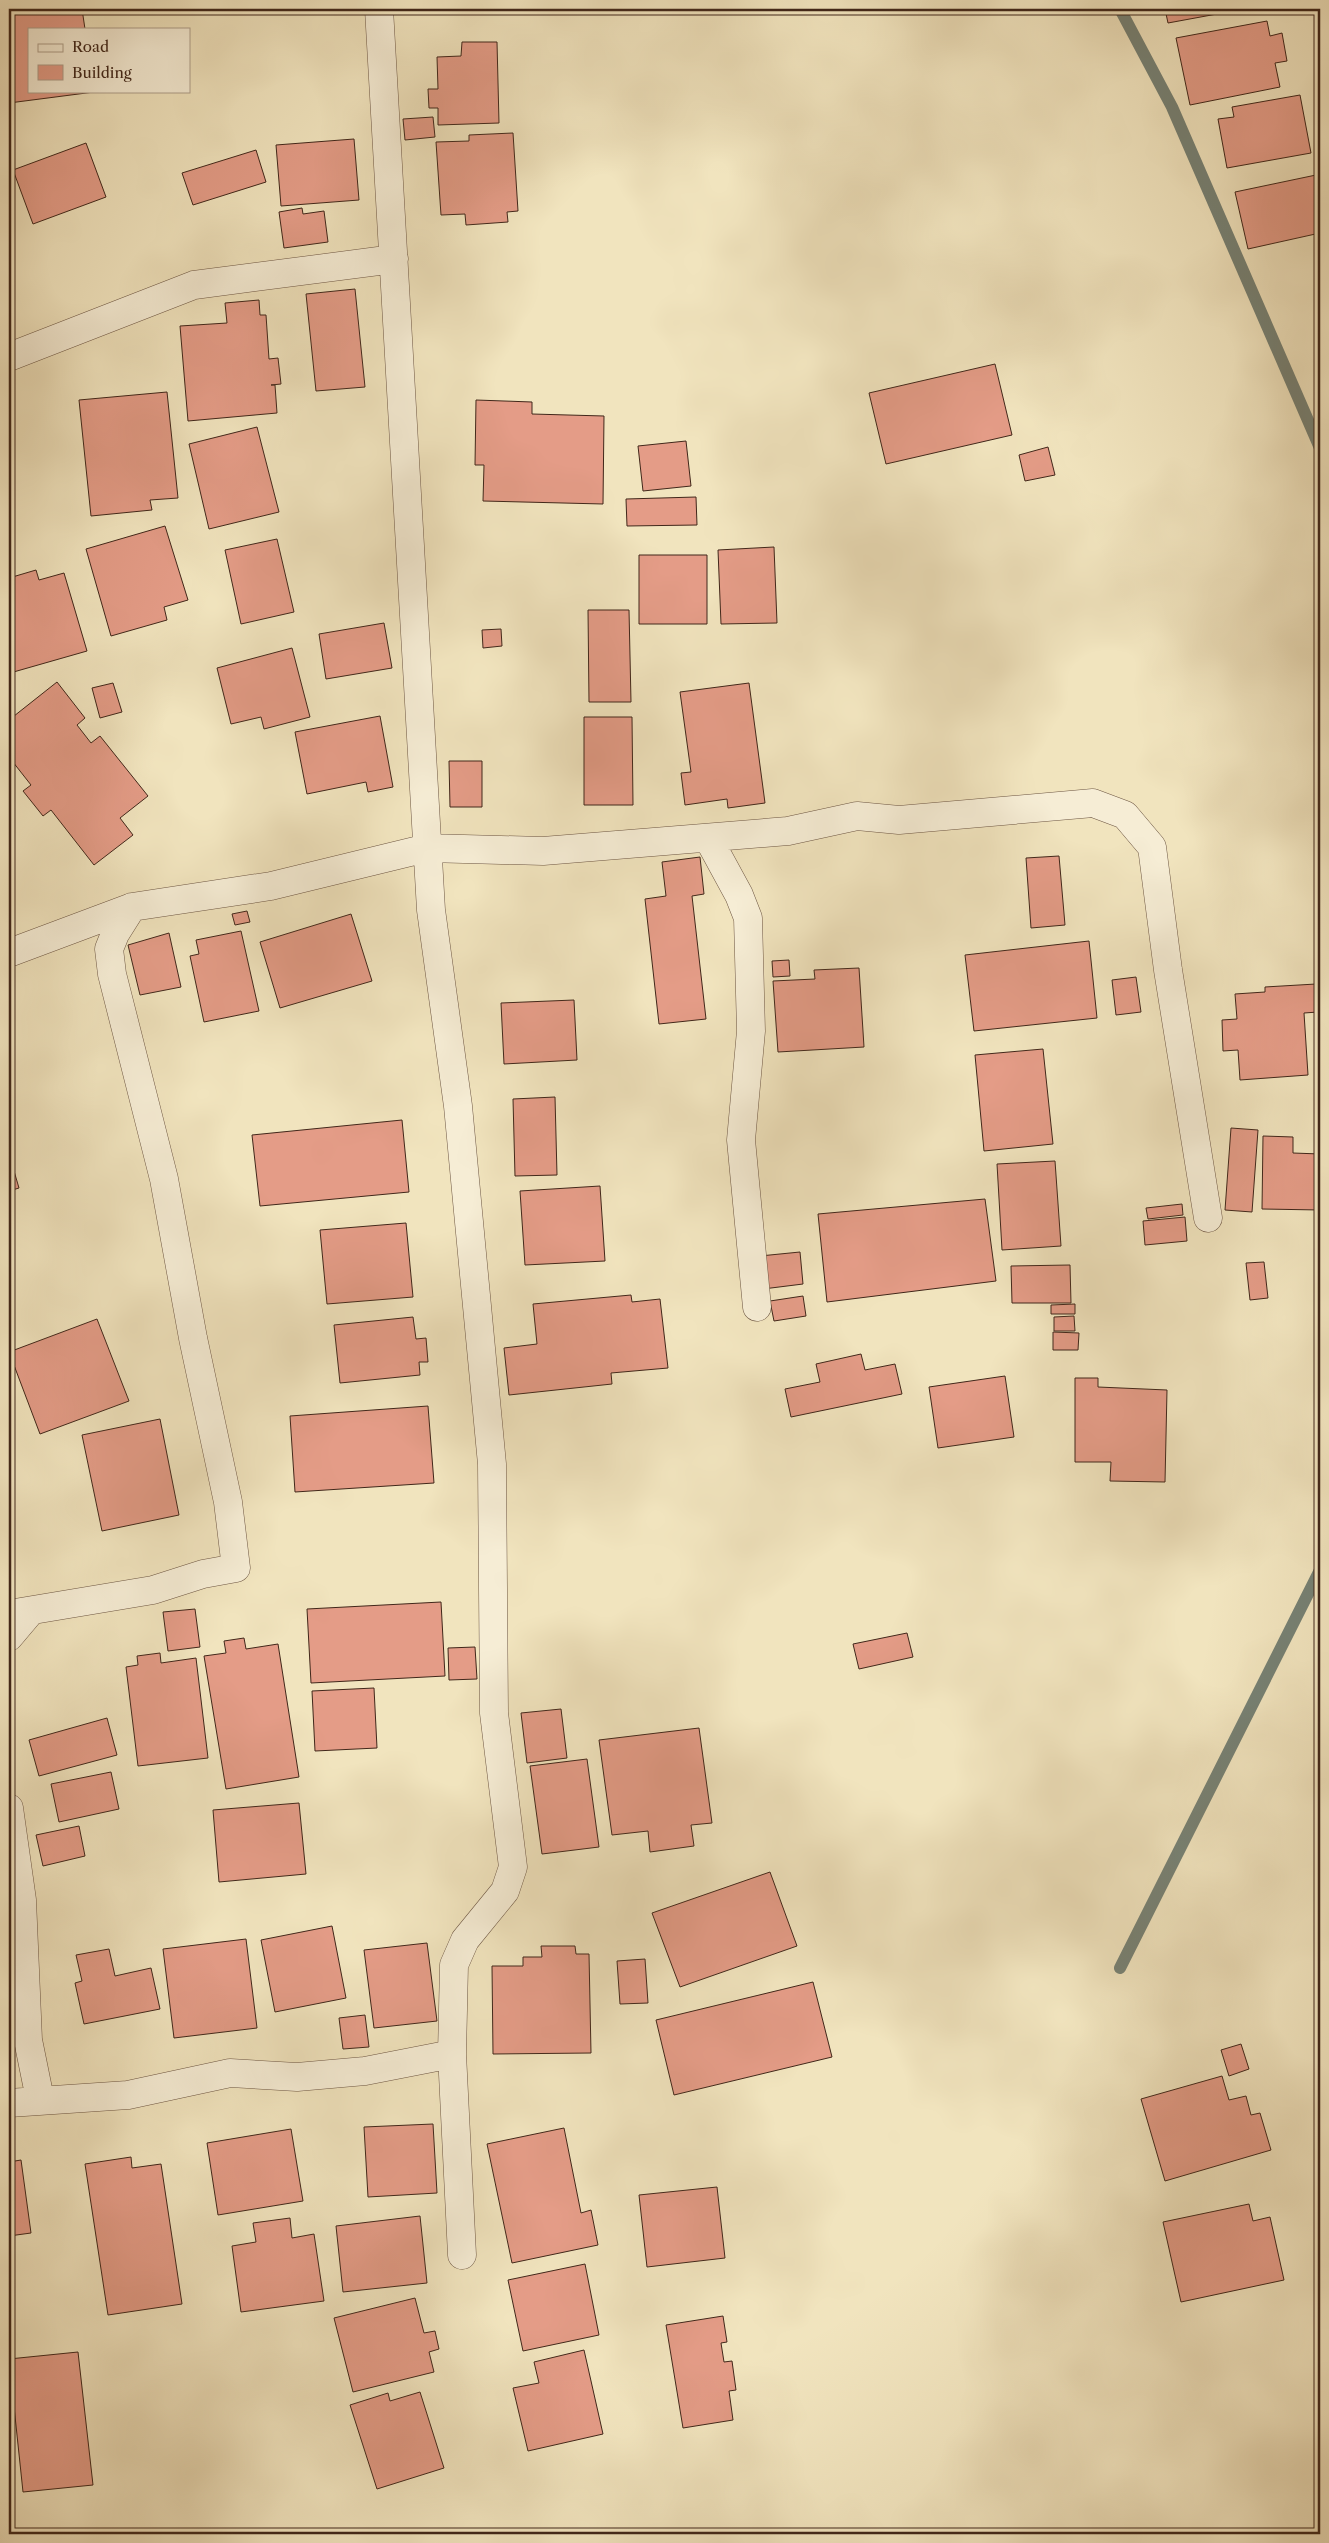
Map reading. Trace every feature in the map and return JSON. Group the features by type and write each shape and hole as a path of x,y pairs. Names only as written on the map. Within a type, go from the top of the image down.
{"street":[{"path":"379,9 431,910 458,1106 492,1464 494,1713 513,1867 505,1890 466,1940 454,1965 452,2054 462,2254"},
{"path":"9,357 194,285 394,260"},
{"path":"9,953 132,907 272,886 427,848 543,851 788,830 857,816 899,820 1093,803 1125,815 1152,848 1168,970 1208,1218"},
{"path":"708,838 740,895 748,918 751,1031 741,1140 757,1307"},
{"path":"9,1637 20,1612 153,1590 203,1574 236,1568 228,1502 193,1338 164,1179 112,974 109,949 115,934 132,907"},
{"path":"9,1808 22,1900 28,2040 40,2099"},
{"path":"9,2103 40,2099 128,2095 230,2073 298,2077 365,2071 452,2054"}],"building":[{"path":"9,9 82,9 85,28 28,28 28,92 94,92 9,103"},
{"path":"1165,9 1244,9 1168,23"},
{"path":"1267,21 1270,36 1282,33 1287,61 1275,63 1280,87 1190,105 1176,38"},
{"path":"462,42 497,42 499,123 438,125 438,108 429,108 428,89 438,89 437,57 461,56"},
{"path":"1300,95 1311,153 1227,168 1218,119 1234,117 1232,107"},
{"path":"433,117 435,137 405,140 403,119"},
{"path":"513,133 518,211 507,212 508,222 466,225 465,214 441,215 436,142 469,141 469,135"},
{"path":"354,139 359,200 281,206 276,145"},
{"path":"86,143 106,197 33,224 13,170"},
{"path":"256,150 266,182 193,205 182,173"},
{"path":"1316,175 1320,195 1320,233 1248,249 1235,192"},
{"path":"302,208 303,214 324,211 328,242 284,248 279,212"},
{"path":"355,289 365,387 316,391 306,294"},
{"path":"259,300 260,315 266,315 269,359 278,358 281,384 271,385 275,385 277,413 188,421 180,326 227,323 225,303"},
{"path":"995,364 1012,435 886,464 869,393"},
{"path":"167,392 178,498 150,500 152,510 91,516 79,400"},
{"path":"476,400 532,402 532,414 604,416 603,504 483,501 484,465 475,465"},
{"path":"257,427 279,512 209,529 189,444"},
{"path":"686,441 691,486 643,491 638,446"},
{"path":"1048,447 1055,475 1025,481 1019,455"},
{"path":"696,497 697,525 627,526 626,499"},
{"path":"165,526 188,600 164,607 167,620 111,636 86,549"},
{"path":"277,539 294,612 241,624 225,550"},
{"path":"774,547 777,623 721,624 718,550"},
{"path":"639,555 707,555 707,624 639,624"},
{"path":"36,570 39,580 64,573 87,651 10,673 9,589 11,588 9,578"},
{"path":"588,610 629,610 631,702 589,702"},
{"path":"384,623 392,668 326,679 319,634"},
{"path":"501,629 502,646 483,648 482,630"},
{"path":"292,648 310,717 264,729 261,717 231,724 217,668"},
{"path":"57,682 85,718 77,725 91,743 100,736 148,796 120,818 133,835 94,865 51,810 43,816 23,791 31,785 9,757 9,720"},
{"path":"113,683 122,712 100,718 92,688"},
{"path":"749,683 765,803 728,808 727,799 685,805 681,773 691,772 680,692"},
{"path":"380,716 393,787 368,792 366,782 307,794 295,732"},
{"path":"584,717 632,717 633,805 584,805"},
{"path":"449,761 482,761 482,807 450,807"},
{"path":"1059,856 1065,925 1031,928 1026,858"},
{"path":"700,857 704,894 692,896 706,1019 659,1024 645,899 666,896 662,862"},
{"path":"247,911 250,922 235,925 232,914"},
{"path":"351,914 372,981 280,1008 260,942"},
{"path":"241,931 259,1011 204,1022 190,956 199,954 196,940"},
{"path":"169,933 181,987 140,995 128,945"},
{"path":"1089,941 1097,1018 974,1031 965,955"},
{"path":"789,960 790,976 773,977 772,961"},
{"path":"859,968 864,1047 778,1052 773,981 815,979 814,970"},
{"path":"1136,977 1141,1012 1116,1015 1112,980"},
{"path":"1316,984 1318,1012 1304,1013 1308,1075 1240,1080 1238,1050 1223,1051 1222,1020 1237,1019 1235,994 1265,992 1265,987"},
{"path":"574,1000 577,1060 504,1064 501,1003"},
{"path":"1043,1049 1053,1144 984,1151 975,1055"},
{"path":"555,1097 557,1175 515,1176 513,1099"},
{"path":"402,1120 409,1192 260,1206 252,1135"},
{"path":"1231,1128 1258,1130 1252,1212 1225,1210"},
{"path":"1263,1136 1293,1137 1293,1153 1320,1154 1320,1210 1262,1209"},
{"path":"9,1154 19,1188 9,1191"},
{"path":"1055,1161 1061,1246 1002,1250 997,1164"},
{"path":"600,1186 605,1261 525,1265 520,1191"},
{"path":"985,1199 996,1281 827,1302 818,1214"},
{"path":"1182,1204 1183,1215 1148,1219 1146,1208"},
{"path":"1185,1217 1187,1241 1145,1245 1143,1221"},
{"path":"406,1223 413,1297 327,1304 320,1230"},
{"path":"800,1252 803,1284 763,1289 760,1256"},
{"path":"1264,1262 1268,1298 1250,1300 1246,1263"},
{"path":"1070,1265 1071,1303 1012,1303 1011,1266"},
{"path":"631,1295 632,1302 660,1299 668,1368 611,1373 612,1384 509,1395 504,1348 537,1344 533,1304"},
{"path":"803,1296 806,1316 774,1321 770,1301"},
{"path":"1075,1304 1075,1314 1051,1314 1051,1305"},
{"path":"1074,1316 1075,1331 1054,1331 1054,1317"},
{"path":"413,1317 416,1339 426,1338 428,1362 419,1362 420,1375 340,1383 334,1325"},
{"path":"97,1319 129,1401 40,1434 9,1352"},
{"path":"1053,1332 1079,1333 1078,1350 1053,1350"},
{"path":"861,1354 865,1370 895,1364 902,1394 791,1417 785,1389 820,1382 816,1364"},
{"path":"1005,1376 1014,1437 938,1448 929,1387"},
{"path":"1075,1378 1098,1378 1098,1387 1167,1390 1165,1482 1110,1481 1111,1462 1075,1462"},
{"path":"428,1406 434,1483 295,1492 290,1416"},
{"path":"160,1419 179,1515 102,1531 82,1435"},
{"path":"441,1602 445,1676 311,1683 307,1609"},
{"path":"195,1609 200,1647 168,1651 163,1612"},
{"path":"907,1633 913,1657 859,1669 853,1644"},
{"path":"244,1638 246,1649 278,1644 299,1777 226,1789 204,1656 226,1653 224,1641"},
{"path":"475,1647 477,1679 449,1680 448,1648"},
{"path":"160,1653 161,1663 196,1658 208,1758 138,1766 126,1667 138,1665 137,1656"},
{"path":"374,1688 377,1748 315,1751 312,1691"},
{"path":"561,1709 567,1758 527,1763 521,1713"},
{"path":"107,1718 117,1755 39,1776 29,1740"},
{"path":"699,1728 712,1823 691,1825 694,1846 650,1852 648,1831 612,1835 599,1740"},
{"path":"587,1759 599,1847 542,1854 530,1766"},
{"path":"111,1772 119,1809 59,1822 51,1784"},
{"path":"299,1803 306,1874 219,1882 213,1810"},
{"path":"79,1826 85,1856 43,1866 36,1835"},
{"path":"770,1872 797,1946 680,1987 652,1913"},
{"path":"332,1926 346,1998 275,2012 261,1940"},
{"path":"246,1939 257,2028 174,2038 163,1949"},
{"path":"427,1943 437,2021 374,2028 364,1950"},
{"path":"541,1946 575,1946 576,1954 589,1954 591,2053 493,2054 492,1966 523,1966 523,1957 542,1957"},
{"path":"109,1949 115,1976 151,1968 160,2009 84,2024 75,1983 82,1981 76,1955"},
{"path":"645,1959 648,2003 620,2004 617,1961"},
{"path":"813,1982 832,2057 674,2095 656,2020"},
{"path":"365,2015 369,2047 343,2049 339,2018"},
{"path":"1241,2044 1249,2069 1229,2076 1221,2050"},
{"path":"1222,2076 1229,2100 1246,2096 1251,2115 1260,2113 1271,2150 1165,2181 1141,2099"},
{"path":"433,2124 437,2193 368,2197 364,2127"},
{"path":"564,2128 581,2213 591,2210 598,2245 512,2263 487,2144"},
{"path":"291,2129 303,2201 218,2215 207,2143"},
{"path":"131,2157 132,2168 161,2164 182,2304 108,2315 85,2164"},
{"path":"21,2160 31,2233 9,2236 9,2162"},
{"path":"717,2187 725,2258 647,2267 639,2195"},
{"path":"1249,2204 1253,2221 1270,2217 1284,2280 1181,2302 1163,2222"},
{"path":"420,2216 427,2283 343,2292 336,2226"},
{"path":"290,2218 292,2238 314,2234 324,2301 241,2312 232,2246 256,2242 253,2223"},
{"path":"585,2264 599,2335 523,2351 508,2280"},
{"path":"415,2298 424,2333 435,2331 439,2349 429,2352 434,2372 353,2392 334,2318"},
{"path":"723,2316 727,2342 721,2343 724,2362 732,2361 736,2390 729,2391 733,2420 683,2428 666,2325"},
{"path":"584,2350 603,2434 528,2451 513,2388 539,2383 534,2362"},
{"path":"78,2352 93,2485 23,2492 9,2359"},
{"path":"420,2392 444,2468 377,2489 350,2405 388,2393 390,2401"}],"waterway":[{"path":"1120,9 1172,107 1320,448"},
{"path":"1120,1968 1320,1570"}]}
